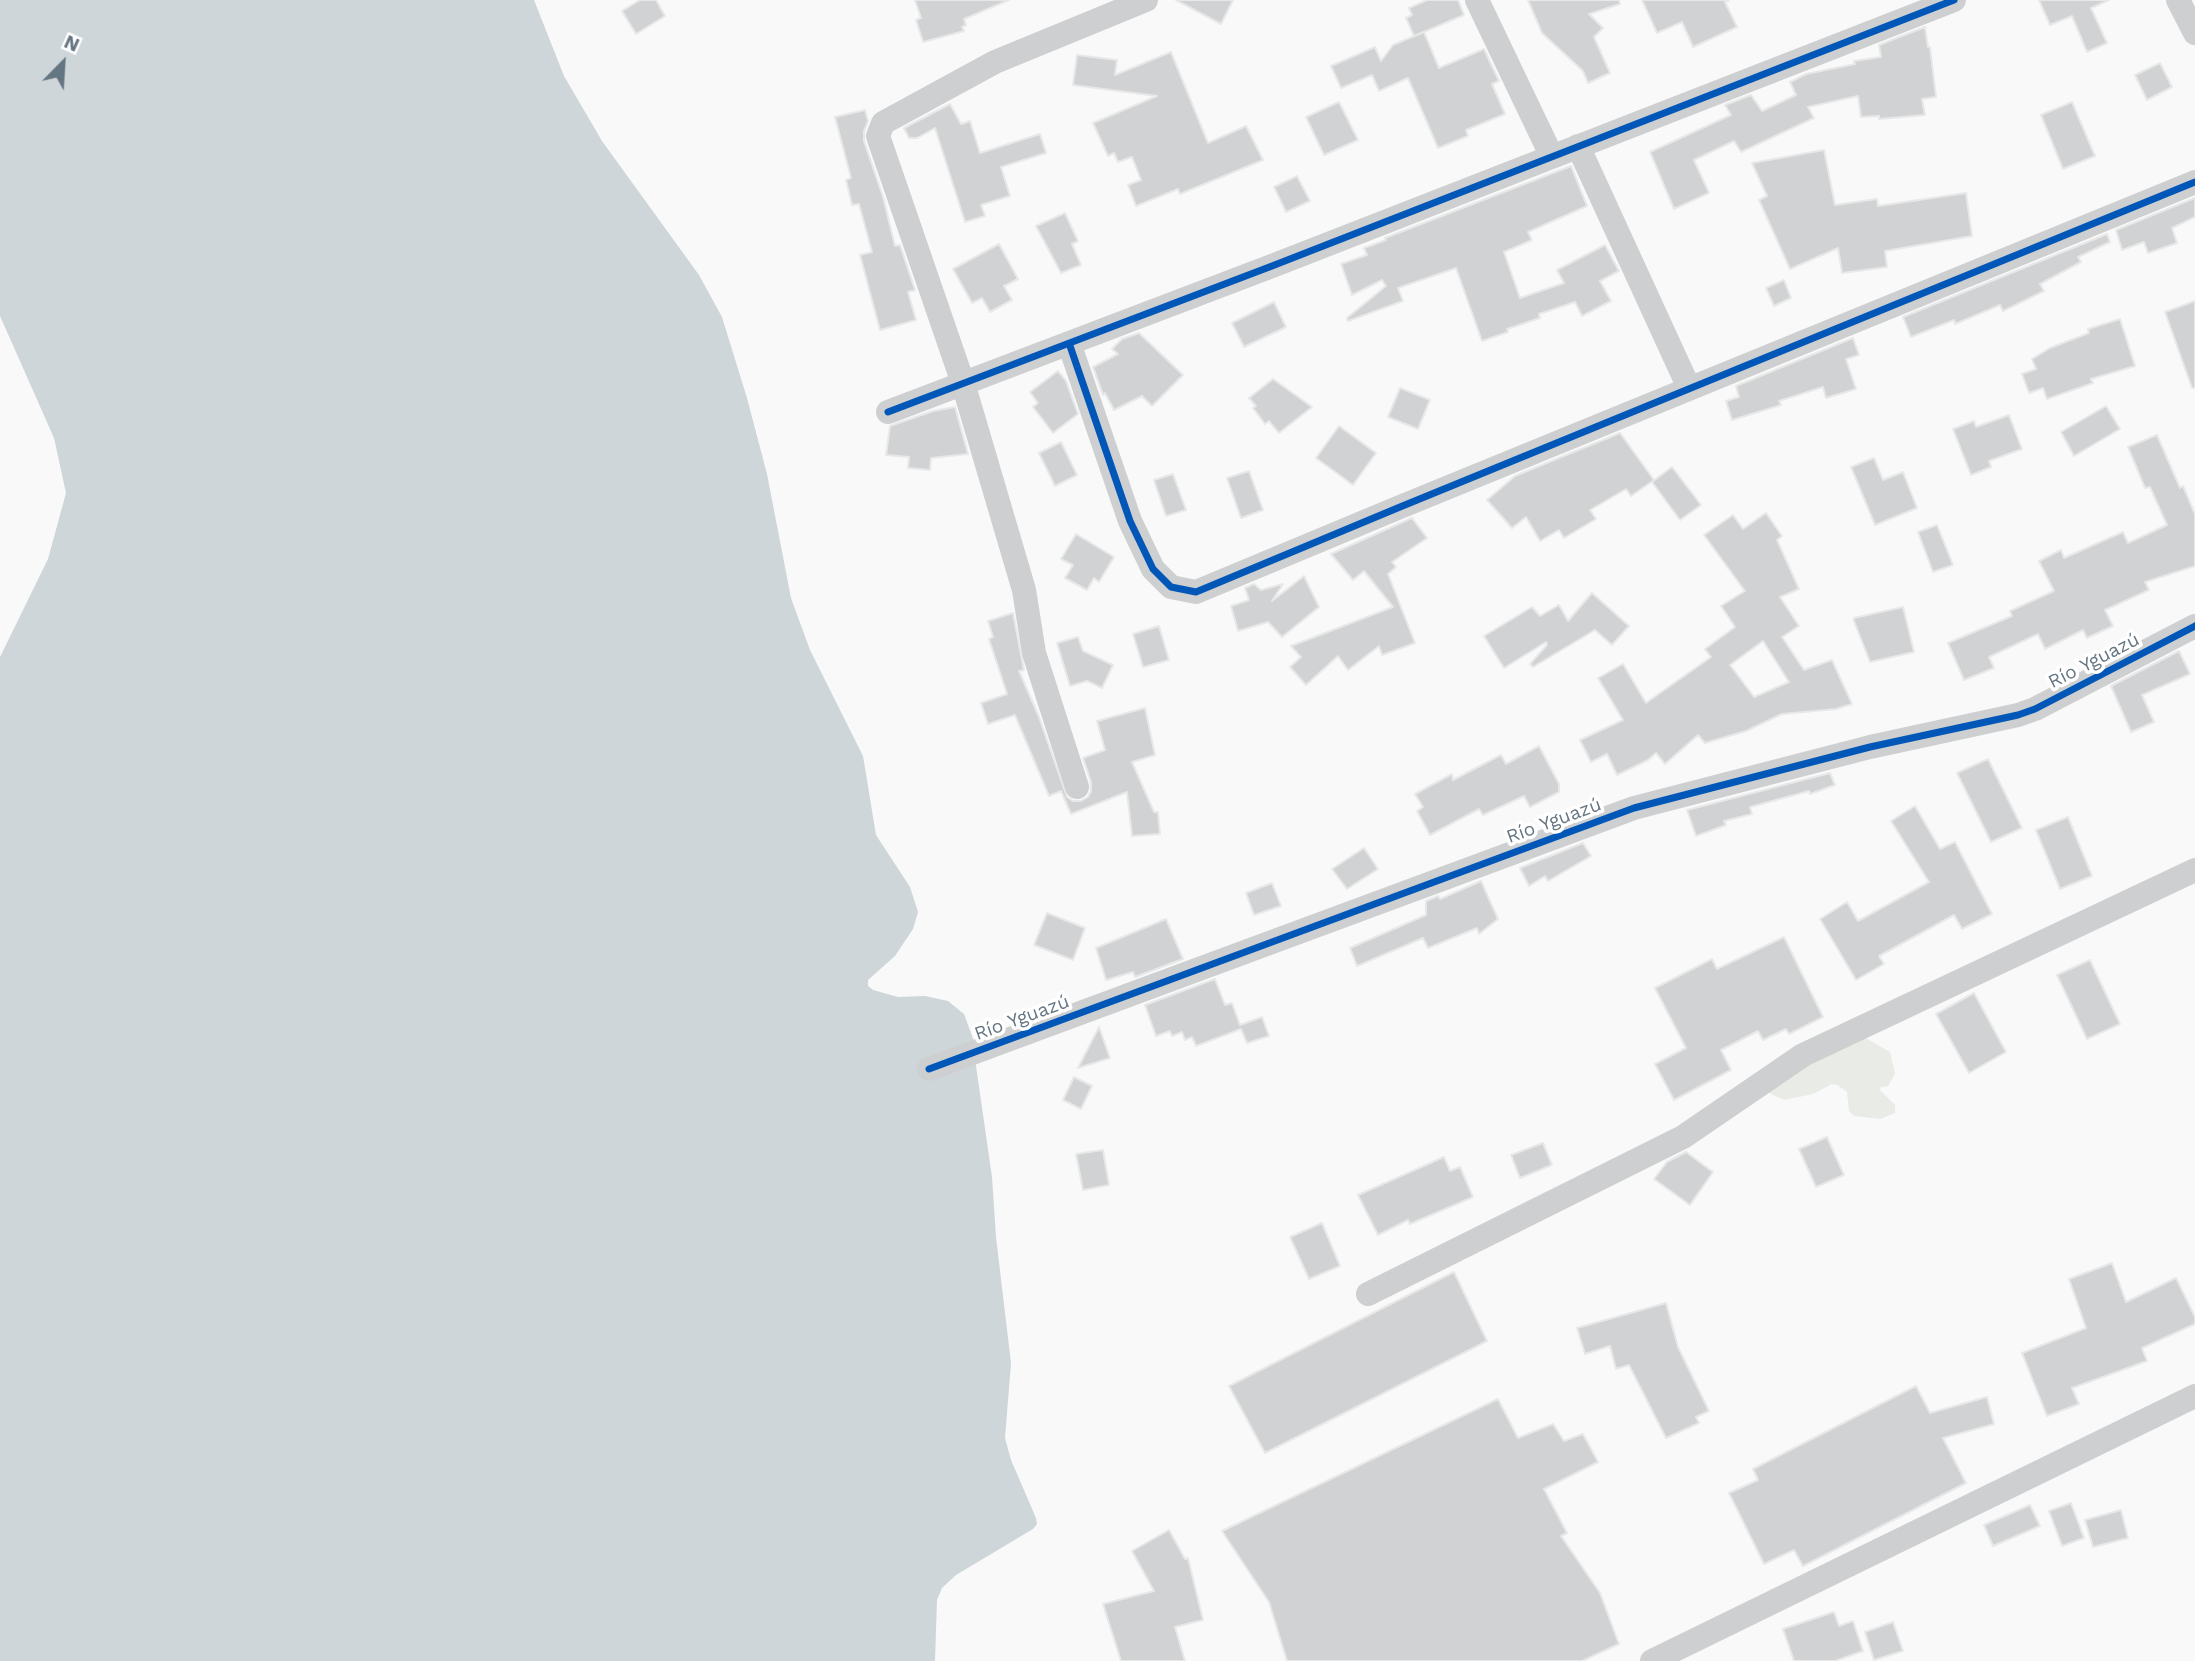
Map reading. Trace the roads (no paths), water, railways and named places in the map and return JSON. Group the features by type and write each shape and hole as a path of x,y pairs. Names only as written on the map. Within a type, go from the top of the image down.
{"street":[{"path":"1077,787 1034,653 1024,590 963,383 878,136 883,123 995,62 1146,0"},
{"path":"1477,0 1552,157"},
{"path":"888,412 1954,0"},
{"path":"2178,0 2195,33"},
{"path":"1578,146 1689,388"},
{"path":"1069,343 1130,521 1153,569 1171,587 1185,592 1196,592 2195,182"},
{"name":"Río Yguazú","path":"929,1069 1634,808 1870,747 2026,712 2195,626"},
{"path":"1368,1294 1684,1137 1803,1055 2195,870"},
{"path":"1651,1661 2195,1396"}]}
